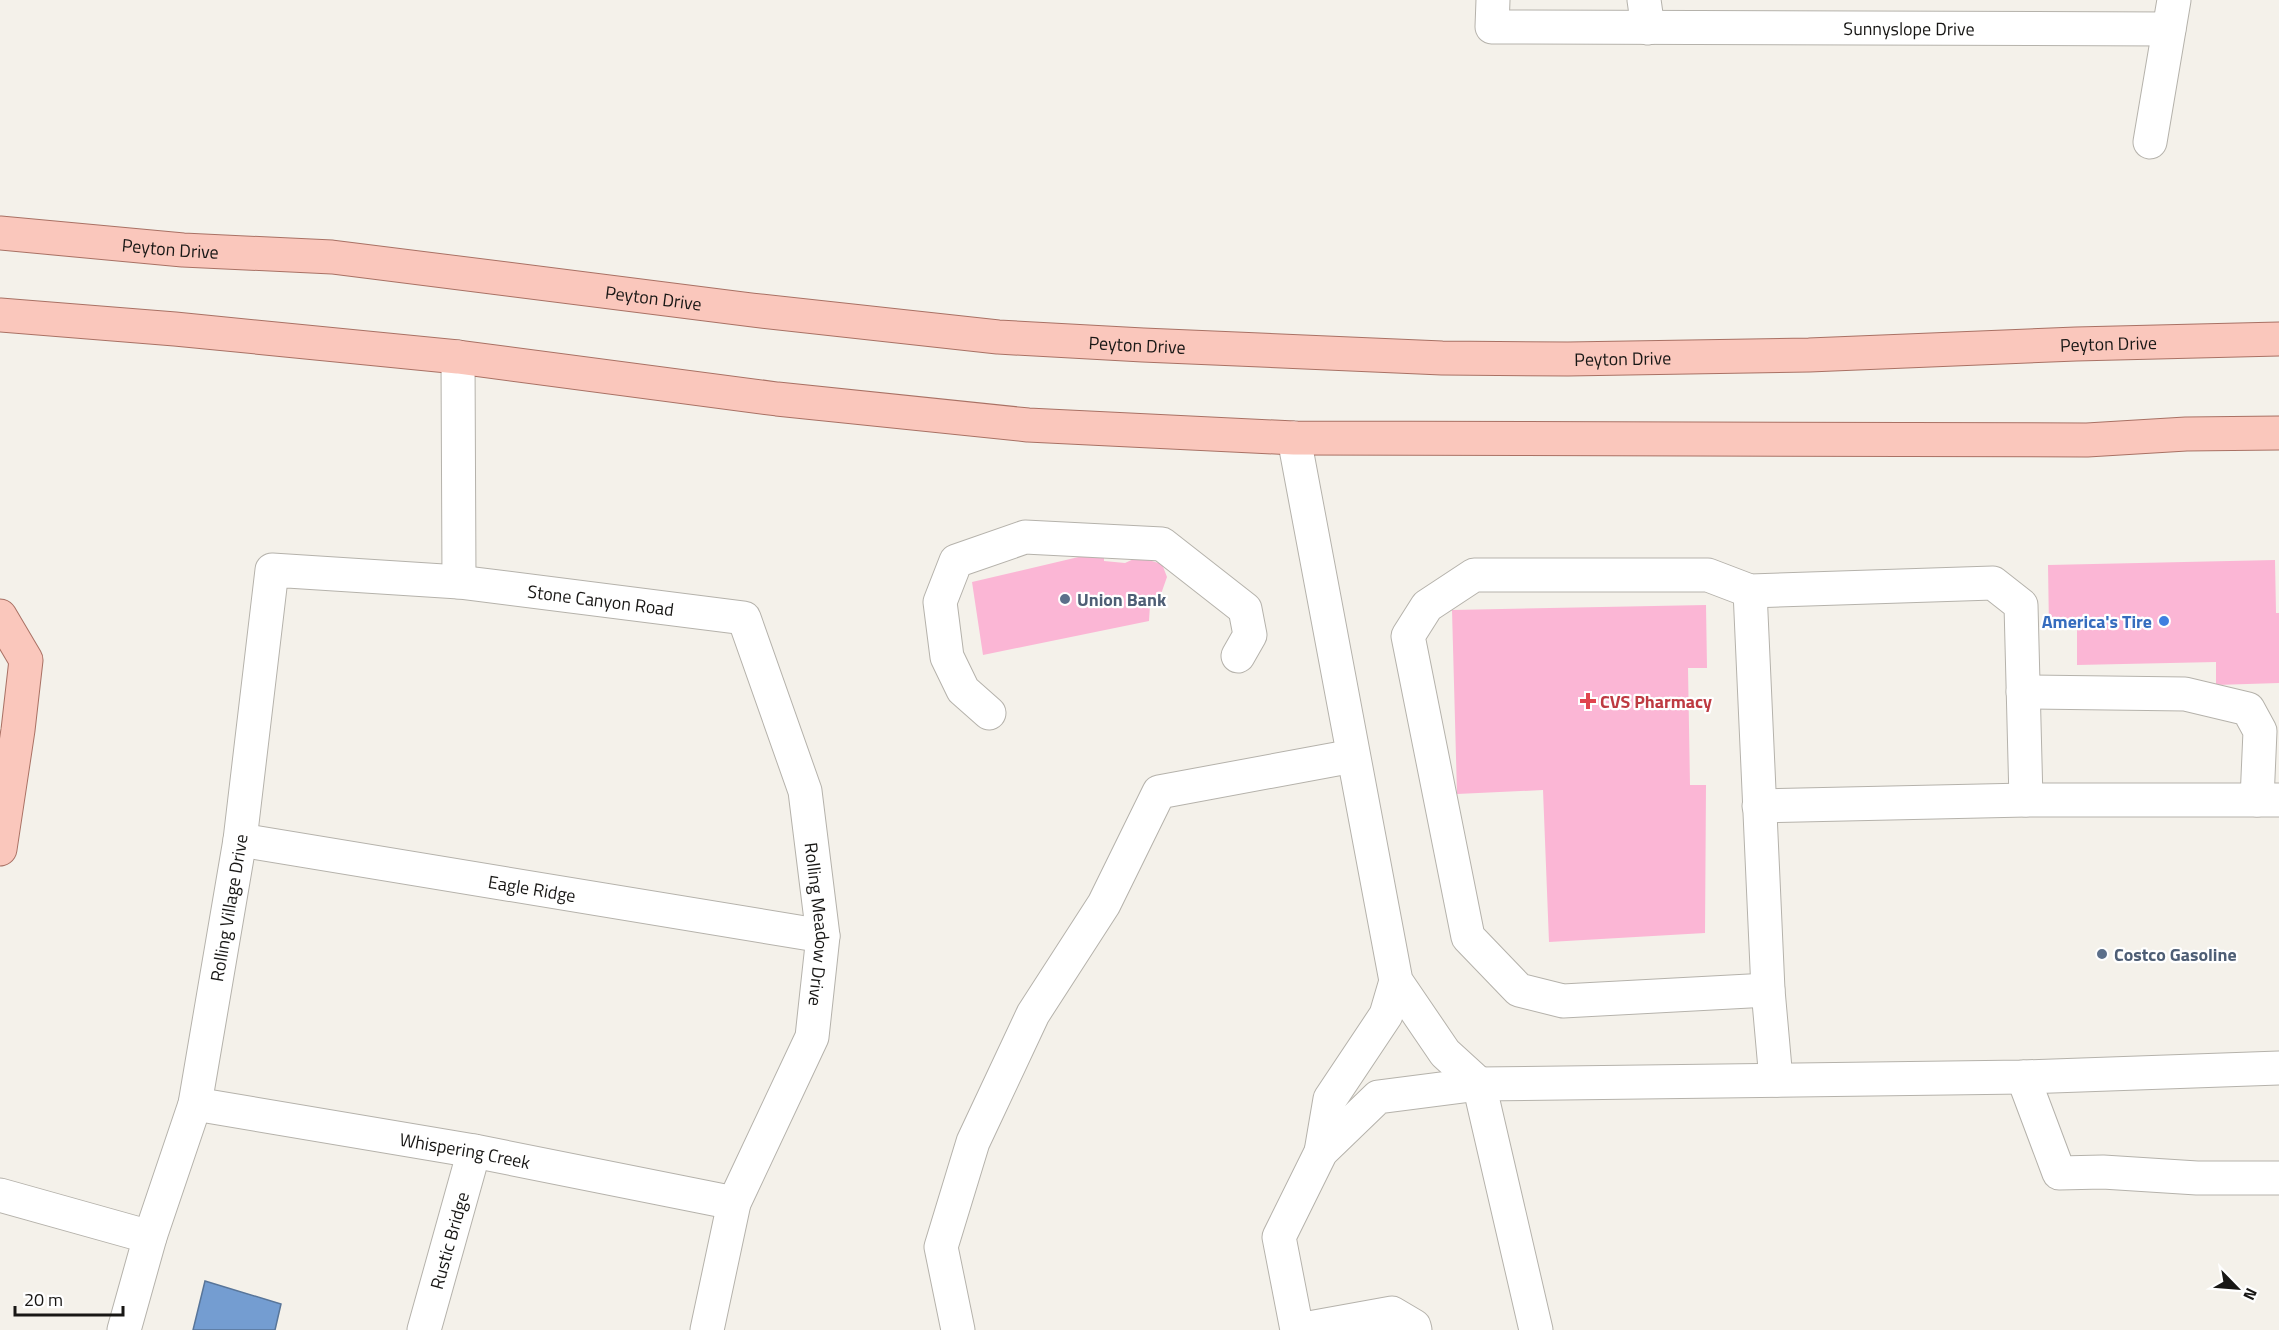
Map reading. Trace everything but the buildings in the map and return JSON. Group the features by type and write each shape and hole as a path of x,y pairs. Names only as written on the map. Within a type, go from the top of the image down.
{"main road":[{"name":"Peyton Drive","path":"0,233 183,250 332,257 881,325 998,337 1143,345 1442,358 1568,359 1809,355 2076,344 2279,339"},
{"path":"0,315 175,329 458,357 777,399 1028,425 1294,438 2087,440 2186,434 2279,433"},
{"path":"0,616 26,660 0,849"}],"street":[{"name":"Sunnyslope Drive","path":"1492,0 1492,27 1646,14 2172,14"},
{"path":"2150,142 2172,14"},
{"path":"458,357 459,582"},
{"path":"1294,438 1396,981 1444,1053 1479,1084 1536,1330"},
{"path":"989,713 963,690 947,657 940,602 956,561 1025,537 1162,544 1245,609 1250,635 1239,656"},
{"name":"Stone Canyon Road","path":"272,570 459,582 744,618"},
{"name":"Rolling Village Drive","path":"124,1330 150,1237 195,1104 240,840 272,570"},
{"path":"1768,990 1563,1001 1519,990 1468,937 1408,636 1427,606 1474,575 1708,575 1750,591 1993,583 2021,605 2026,800"},
{"path":"1750,591 1768,990 1776,1080"},
{"name":"Rolling Meadow Drive","path":"707,1330 734,1203 812,1037 823,936 805,791 744,618"},
{"path":"1759,806 2026,800 2268,800 2260,731 2248,709 2186,694 2023,693"},
{"path":"958,1330 941,1246 973,1142 1033,1014 1104,904 1159,792 1353,756"},
{"name":"Eagle Ridge","path":"240,840 823,936"},
{"path":"1396,981 1386,1015 1330,1099 1320,1152 1279,1237 1297,1330 1392,1313 1414,1326 1415,1330"},
{"path":"1320,1152 1378,1097 1479,1084 2023,1077 2279,1068"},
{"path":"2023,1077 2059,1173 2103,1172 2197,1178 2279,1178"},
{"name":"Whispering Creek","path":"195,1104 474,1151 734,1203"},
{"name":"Rustic Bridge","path":"424,1330 474,1151"},
{"path":"0,1195 150,1237"}],"water":[{"path":"205,1281 281,1304 275,1330 193,1330"}],"place":[{"name":"Union Bank","path":"1065,599"},
{"name":"America's Tire","path":"2164,621"},
{"name":"CVS Pharmacy","path":"1588,701"},
{"name":"Costco Gasoline","path":"2102,954"}]}
